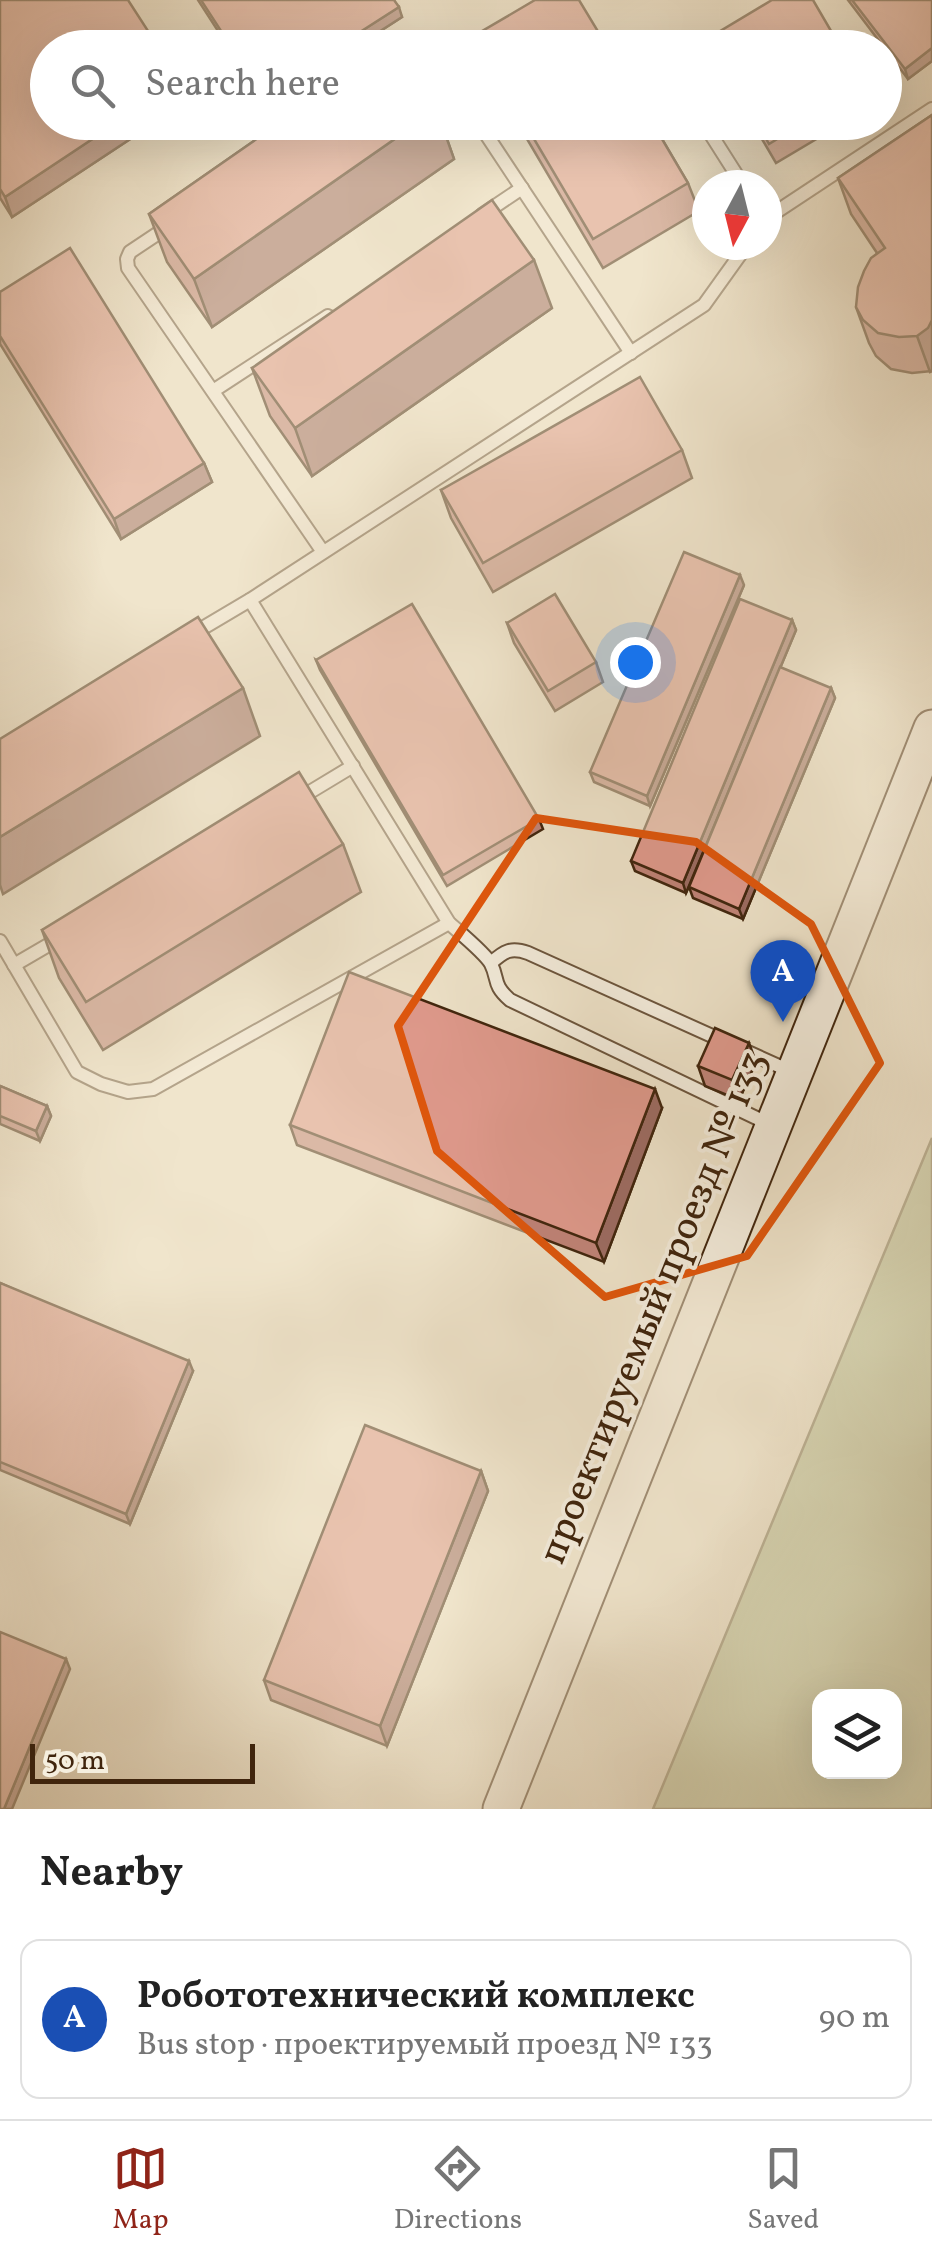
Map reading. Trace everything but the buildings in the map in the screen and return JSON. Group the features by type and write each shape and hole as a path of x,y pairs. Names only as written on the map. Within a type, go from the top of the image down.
{"street":[{"name":"проектируемый проезд № 133","path":"501,1809 932,728"}],"lane":[{"path":"902,129 932,109"},
{"path":"490,140 631,352"},
{"path":"714,140 733,170"},
{"path":"782,208 885,140"},
{"path":"473,220 522,188"},
{"path":"178,220 130,252 126,259 128,268 323,552"},
{"path":"183,640 704,305 736,260"},
{"path":"213,391 343,306"},
{"path":"250,600 449,923 491,963 501,992 510,1000 774,1126"},
{"path":"286,806 354,766"},
{"path":"0,941 77,1072 128,1092 153,1089 449,923"},
{"path":"14,966 82,926"},
{"path":"491,963 504,951 528,954 795,1073"}],"highlighted area":[{"path":"536,818 696,842 811,924 880,1063 747,1256 605,1297 437,1151 398,1026"}],"green space":[{"path":"932,1138 932,1809 653,1809"}],"place":[{"name":"Робототехнический комплекс","path":"783,1022"}]}
